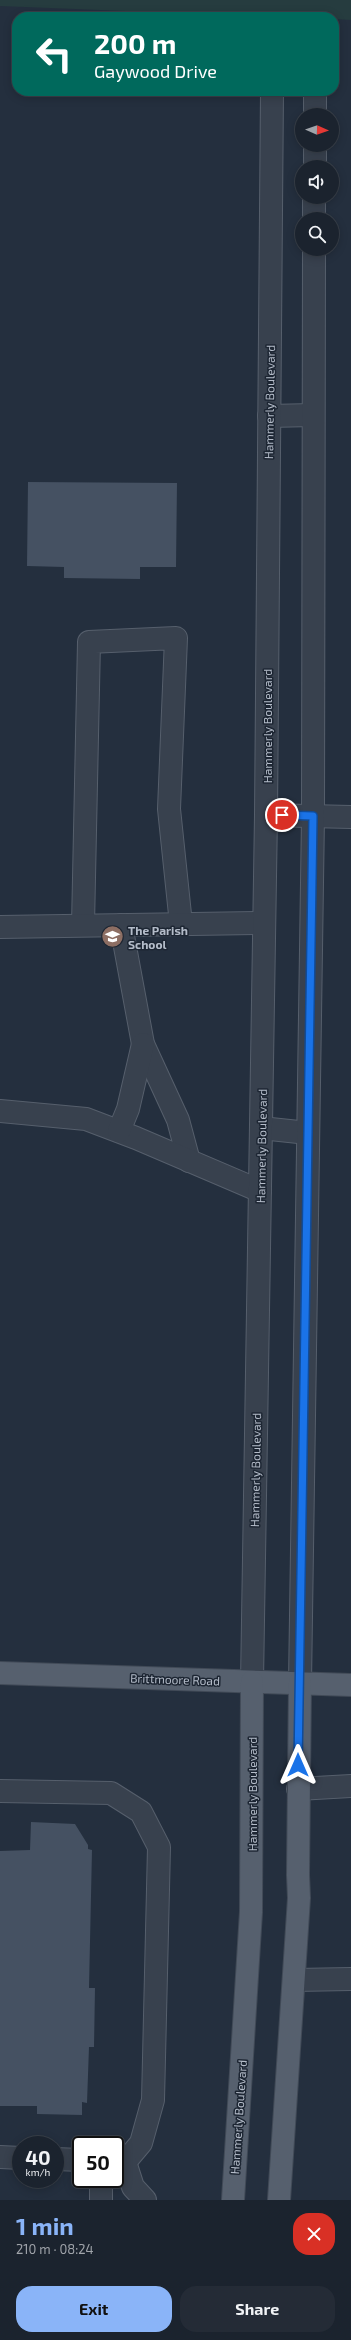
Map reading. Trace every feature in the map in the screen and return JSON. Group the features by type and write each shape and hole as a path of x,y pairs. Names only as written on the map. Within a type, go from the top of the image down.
{"main road":[{"name":"Brittmoore Road","path":"0,1673 351,1685"},
{"name":"Hammerly Boulevard","path":"233,2200 251,1912 252,1682"},
{"path":"279,2200 295,1980 299,1898 298,1789 300,1683"}],"street":[{"name":"Hammerly Boulevard","path":"252,1682 266,815 272,96"},
{"path":"315,96 315,108"},
{"path":"300,1683 313,816 314,256"},
{"path":"269,416 313,415"},
{"path":"83,925 89,642 176,638 169,809 181,924"},
{"path":"266,815 351,817"},
{"path":"0,927 264,923"},
{"path":"122,925 143,1044 178,1120 189,1161"},
{"path":"119,1131 128,1109 143,1044"},
{"path":"0,1111 86,1119 119,1131 260,1191"},
{"path":"261,1128 308,1133"},
{"path":"298,1789 351,1786"},
{"path":"0,1791 111,1793 141,1812 159,1847 154,2100 141,2143 124,2158"},
{"path":"295,1980 351,1979"},
{"path":"0,2157 12,2158"},
{"path":"124,2170 133,2187 145,2200"},
{"path":"101,2188 101,2200"}],"green space":[{"path":"0,0 351,0 351,20 339,19 339,12 152,12 0,6"}],"building":[{"path":"28,482 177,483 176,567 140,567 140,579 64,578 64,567 27,566"},
{"path":"31,1822 75,1824 88,1845 88,1849 92,1850 89,1988 95,1988 94,2047 89,2047 87,2103 82,2102 82,2115 37,2114 37,2106 0,2106 0,1851 30,1850"}],"place":[{"name":"The Parish School","path":"113,937"}],"route":[{"path":"282,815 313,816 298,1765"}]}
